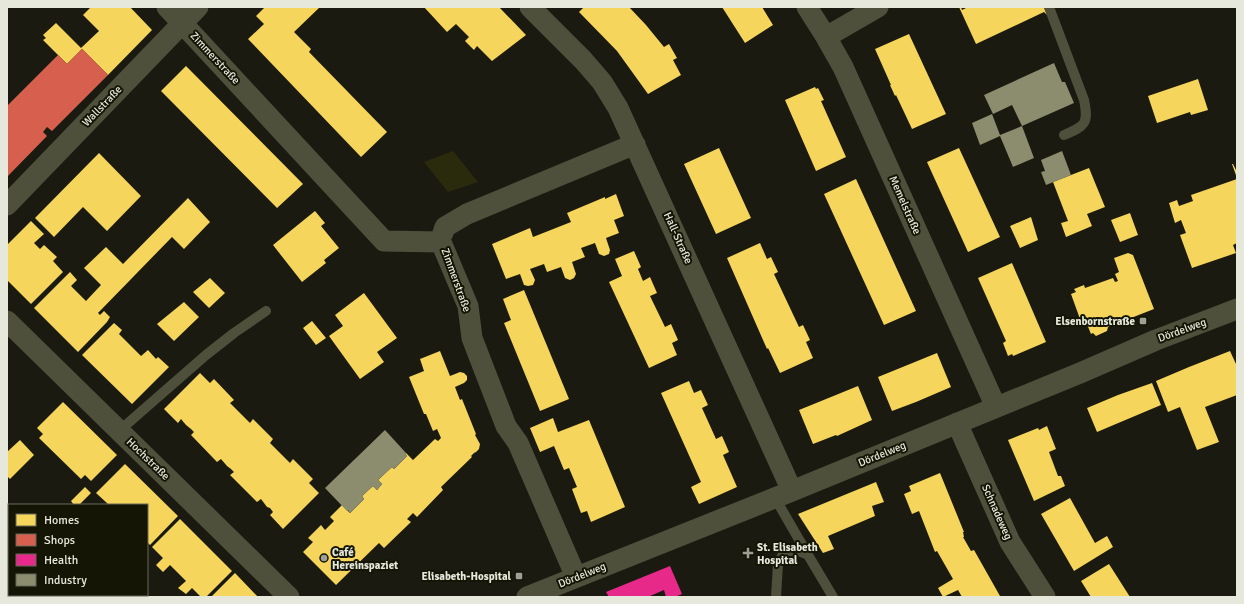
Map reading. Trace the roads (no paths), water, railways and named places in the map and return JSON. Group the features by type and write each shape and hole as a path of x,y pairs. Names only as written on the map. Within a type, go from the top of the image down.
{"street":[{"name":"Zimmerstraße","path":"166,7 384,241 442,242 468,306 472,338 506,426 518,443 576,577"},
{"name":"Wallstraße","path":"7,205 198,7"},
{"name":"Hall-Straße","path":"530,7 583,60 602,82 618,108 635,144 784,495"},
{"name":"Memelstraße","path":"807,7 843,67 996,407"},
{"path":"826,37 878,7"},
{"name":"Zimmerstraße","path":"443,233 445,227 467,214 635,144"},
{"name":"Dördelweg","path":"527,597 784,495 1080,373 1156,340 1237,309"},
{"name":"Hochstraße","path":"7,321 289,597"},
{"name":"Schnadeweg","path":"958,423 1010,542 1045,597"}],"lane":[{"path":"1049,7 1084,100 1086,114 1080,128 1064,135"},
{"path":"119,431 206,355 266,311"},
{"path":"784,495 808,555 833,597"},
{"path":"776,597 778,564 784,552 796,550 808,555"}],"place":[{"name":"Elsenbornstraße","path":"1143,321"},
{"name":"St. Elisabeth Hospital","path":"748,553"},
{"name":"Café Hereinspaziet","path":"324,558"},
{"name":"Elisabeth-Hospital","path":"519,576"}]}
